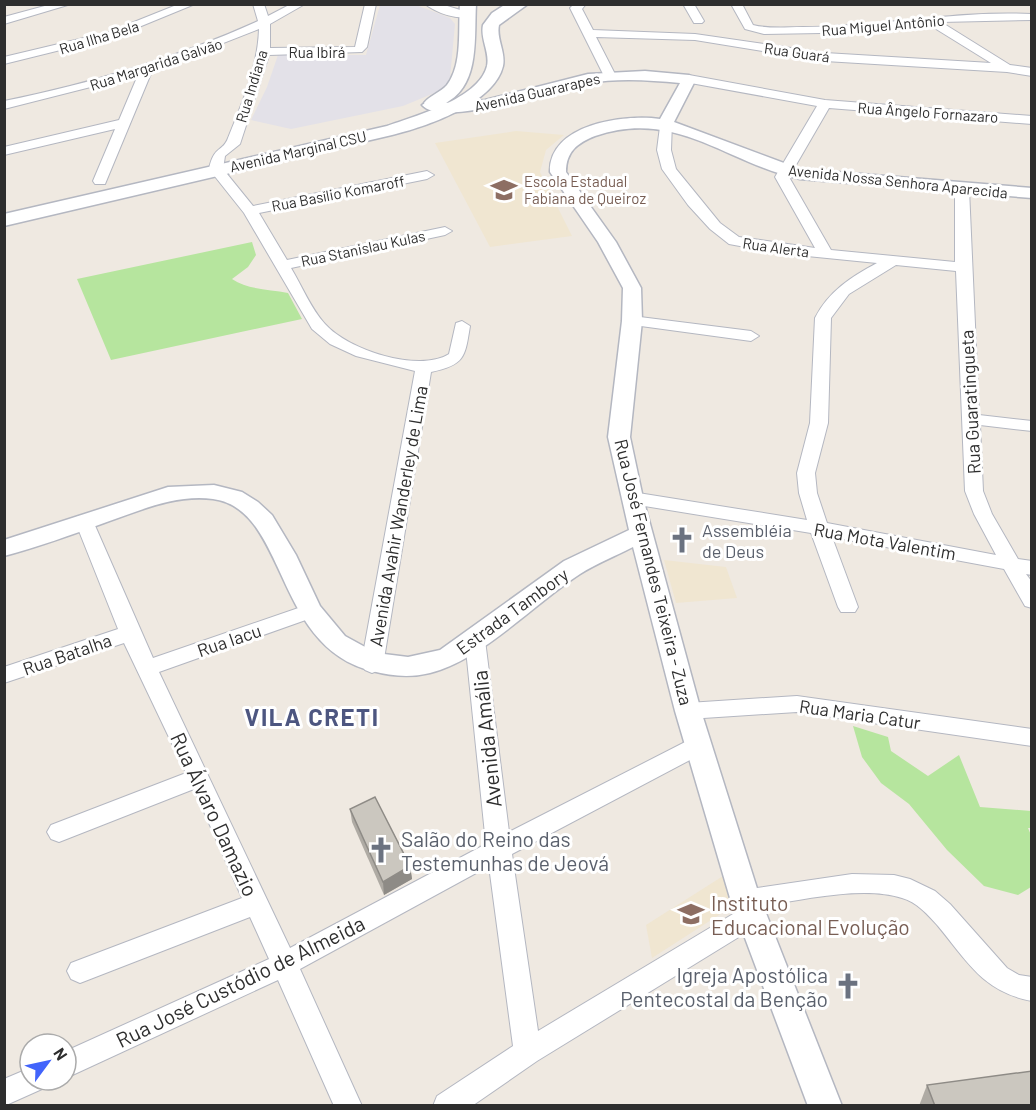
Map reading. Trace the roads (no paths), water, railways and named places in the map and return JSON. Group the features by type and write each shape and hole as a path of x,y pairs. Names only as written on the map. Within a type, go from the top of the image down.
{"main road":[{"path":"466,8 507,9"},
{"name":"Avenida Marginal CSU","path":"4,220 428,105 454,91 459,84 464,65 466,8"},
{"name":"Avenida Marginal CSU","path":"4,207 100,181 392,130 449,109 466,100 484,85 492,72 497,52 490,29 492,23 507,9"}],"street":[{"name":"Rua Ilha Bela","path":"4,61 113,34 172,8 190,4"},
{"name":"Rua Indiana","path":"218,162 233,144 264,52 265,24 258,4"},
{"name":"Rua Margarida Galvão","path":"4,105 72,90 221,44 265,24 300,4"},
{"name":"Rua Ibirá","path":"264,52 358,50 361,47 371,4"},
{"path":"430,4 449,12 466,8"},
{"path":"688,4 698,21"},
{"name":"Rua Miguel Antônio","path":"736,4 746,23 754,29 836,30 931,21 1032,17"},
{"path":"4,21 65,5"},
{"path":"578,6 587,33 610,76"},
{"path":"931,21 1007,68"},
{"name":"Rua Guará","path":"587,33 694,37 825,57 1007,68 1032,72"},
{"path":"100,181 147,68"},
{"name":"Avenida Guararapes","path":"428,105 449,109 481,107 572,81 610,76 688,79 825,104"},
{"path":"666,122 688,79"},
{"path":"825,104 786,171 783,182 825,253"},
{"name":"Rua Ângelo Fornazaro","path":"825,104 1032,120"},
{"name":"Avenida Nossa Senhora Aparecida","path":"666,122 786,171 962,189 1032,193"},
{"name":"Rua Alerta","path":"666,122 664,150 669,169 693,202 725,234 746,244 963,267"},
{"name":"Rua José Fernandes Teixeira - Zuza","path":"666,122 620,125 587,134 564,148 557,162 558,172 607,242 632,288 632,321 622,393 619,437 632,498 688,711 748,907 825,1106"},
{"path":"4,151 123,123"},
{"path":"218,162 250,211 318,326 333,340 391,364 424,366 454,359 462,326"},
{"name":"Rua Basílio Komaroff","path":"250,211 427,175"},
{"name":"Rua Guaratingueta","path":"962,189 963,267 974,491 1010,564 1032,601"},
{"name":"Rua Stanislau Kulas","path":"281,266 445,231"},
{"path":"848,607 808,493 806,473 819,423 823,318 827,308 839,294 894,260"},
{"path":"632,321 751,336"},
{"name":"Avenida Avahir Wanderley de Lima","path":"372,665 424,366"},
{"path":"972,419 1032,426"},
{"name":"Estrada Tambory","path":"4,548 170,492 215,492 239,498 278,540 310,611 329,634 354,655 372,665 404,668 435,663 475,640 573,567 642,533"},
{"name":"Rua Mota Valentim","path":"632,498 819,528 1032,568"},
{"name":"Rua Álvaro Damazio","path":"84,521 130,633 200,777 348,1106"},
{"name":"Rua Iacu","path":"147,668 310,611"},
{"name":"Rua Batalha","path":"4,675 130,633"},
{"name":"Avenida Amália","path":"475,640 499,849 527,1052"},
{"name":"Rua Maria Catur","path":"688,711 797,704 1032,738"},
{"name":"Rua José Custódio de Almeida","path":"78,1059 285,964 699,745"},
{"path":"59,832 200,777"},
{"path":"447,1106 748,907 875,884 912,890 934,907 996,975 1011,986 1032,989"},
{"path":"80,971 256,904"},
{"path":"4,1093 18,1086"}],"place":[{"name":"Escola Estadual Fabiana de Queiroz","path":"504,190"},
{"name":"Assembléia de Deus","path":"682,540"},
{"name":"Salão do Reino das Testemunhas de Jeová","path":"381,850"},
{"name":"Instituto Educacional Evolução","path":"691,914"},
{"name":"Igreja Apostólica Pentecostal da Benção","path":"848,986"}],"district":[{"name":"VILA CRETI","path":"312,716"}]}
